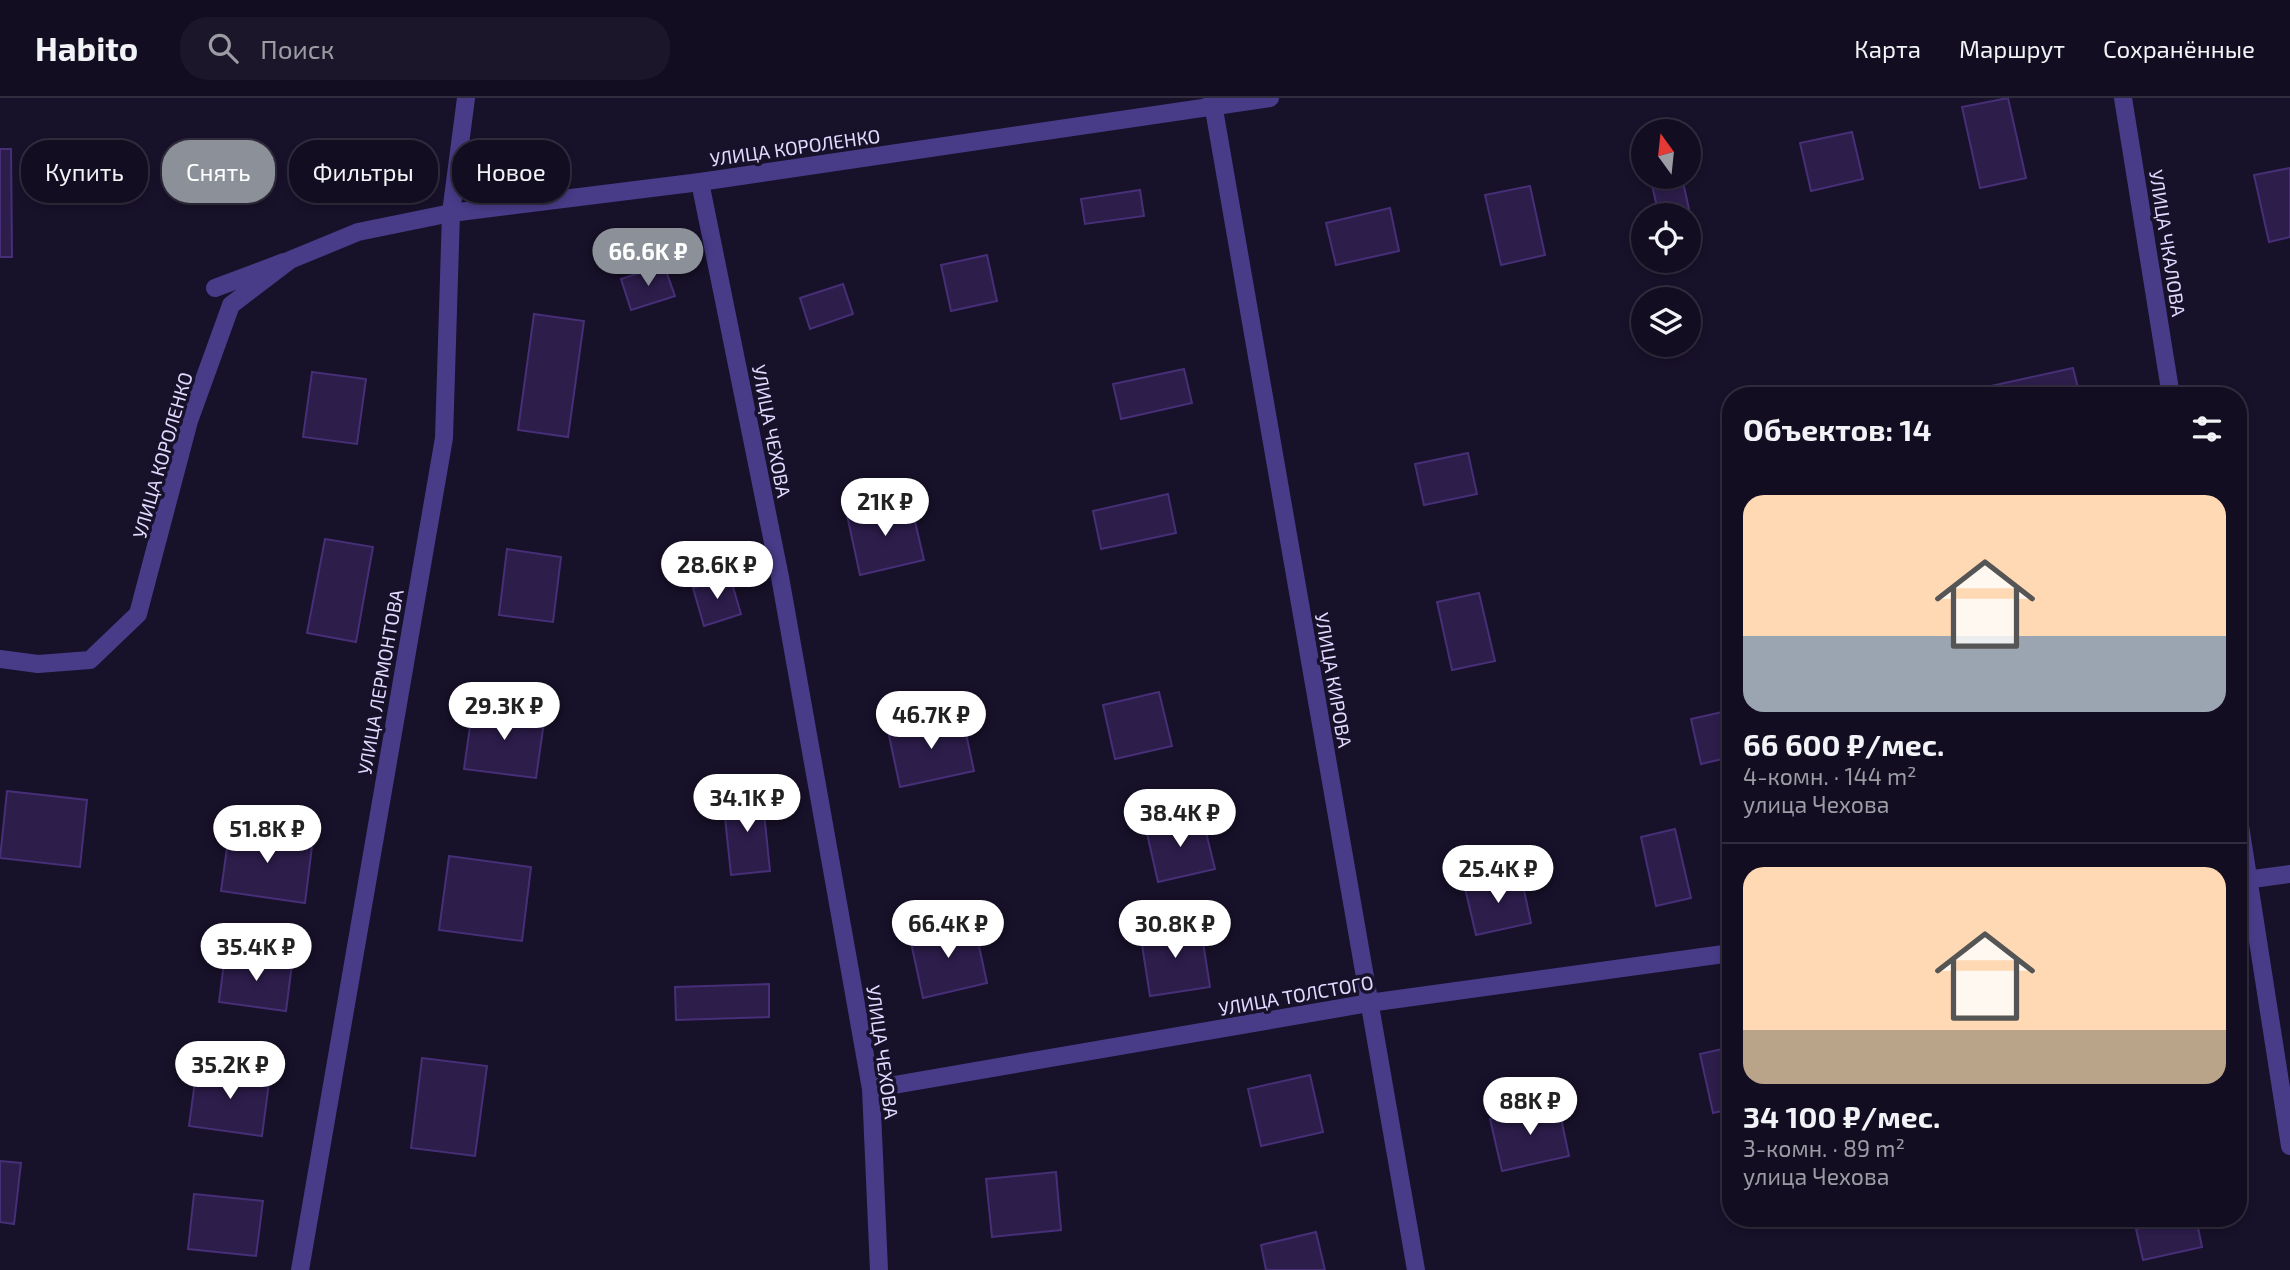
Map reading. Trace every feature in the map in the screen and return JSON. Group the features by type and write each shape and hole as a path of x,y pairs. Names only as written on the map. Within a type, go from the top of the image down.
{"street":[{"name":"УЛИЦА ЛЕРМОНТОВА","path":"300,1270 444,438 451,213 466,98"},
{"name":"УЛИЦА КОРОЛЕНКО","path":"0,659 38,664 90,660 138,614 190,421 232,305 290,260 358,232 451,213 701,182 1212,102 1270,98"},
{"name":"УЛИЦА ЧКАЛОВА","path":"2123,98 2170,387"},
{"name":"УЛИЦА КИРОВА","path":"1212,102 1416,1270"},
{"name":"УЛИЦА ЧЕХОВА","path":"701,182 780,578 871,1088 879,1270"},
{"path":"215,288 290,260"},
{"path":"2247,881 2290,874"},
{"path":"2247,898 2290,1146"},
{"name":"УЛИЦА ТОЛСТОГО","path":"871,1088 1369,1003 1722,954"}],"building":[{"path":"2008,98 2026,178 1980,188 1962,107"},
{"path":"1852,132 1863,179 1811,191 1800,143"},
{"path":"0,149 11,149 12,257 0,257"},
{"path":"2290,168 2290,237 2269,242 2254,175"},
{"path":"1530,186 1545,255 1501,265 1485,195"},
{"path":"1653,189 1685,189 1688,203 1656,203"},
{"path":"1140,190 1144,216 1085,224 1081,199"},
{"path":"1390,208 1399,251 1336,265 1326,223"},
{"path":"987,255 997,301 951,311 941,265"},
{"path":"664,265 675,296 631,310 621,279"},
{"path":"843,284 853,314 810,329 800,298"},
{"path":"534,314 584,321 568,437 518,430"},
{"path":"2073,368 2078,387 1991,387"},
{"path":"1184,369 1192,403 1121,419 1113,384"},
{"path":"312,372 366,379 357,444 303,437"},
{"path":"1468,453 1477,494 1424,505 1415,464"},
{"path":"1168,494 1176,533 1101,549 1093,511"},
{"path":"910,500 924,560 860,575 847,515"},
{"path":"325,539 373,547 356,642 307,633"},
{"path":"507,549 561,557 553,622 499,615"},
{"path":"730,577 741,614 704,626 693,588"},
{"path":"1479,593 1495,661 1452,670 1437,602"},
{"path":"1159,692 1172,746 1115,759 1103,705"},
{"path":"473,705 545,715 536,778 464,769"},
{"path":"1722,712 1722,759 1701,764 1691,719"},
{"path":"962,715 974,771 900,787 888,731"},
{"path":"7,791 87,800 80,867 0,858"},
{"path":"762,793 770,871 731,875 723,798"},
{"path":"1202,816 1215,869 1158,882 1146,829"},
{"path":"230,826 313,838 305,903 221,891"},
{"path":"1675,829 1691,898 1656,906 1641,837"},
{"path":"449,856 531,867 522,941 439,930"},
{"path":"1521,876 1531,923 1476,935 1465,888"},
{"path":"974,923 987,983 923,998 910,938"},
{"path":"1200,923 1210,987 1150,996 1140,932"},
{"path":"225,955 292,964 286,1011 219,1002"},
{"path":"769,984 769,1017 676,1020 675,987"},
{"path":"1722,1049 1722,1111 1713,1113 1700,1054"},
{"path":"422,1058 487,1066 475,1156 411,1148"},
{"path":"197,1066 270,1075 262,1136 189,1126"},
{"path":"1310,1075 1323,1132 1261,1146 1248,1089"},
{"path":"1558,1104 1569,1156 1502,1171 1490,1119"},
{"path":"0,1161 21,1163 14,1224 0,1222"},
{"path":"1056,1172 1061,1230 992,1237 986,1179"},
{"path":"194,1194 263,1201 256,1256 188,1249"},
{"path":"2198,1227 2202,1247 2143,1260 2136,1229"},
{"path":"1316,1232 1325,1270 1266,1270 1261,1245"}]}
